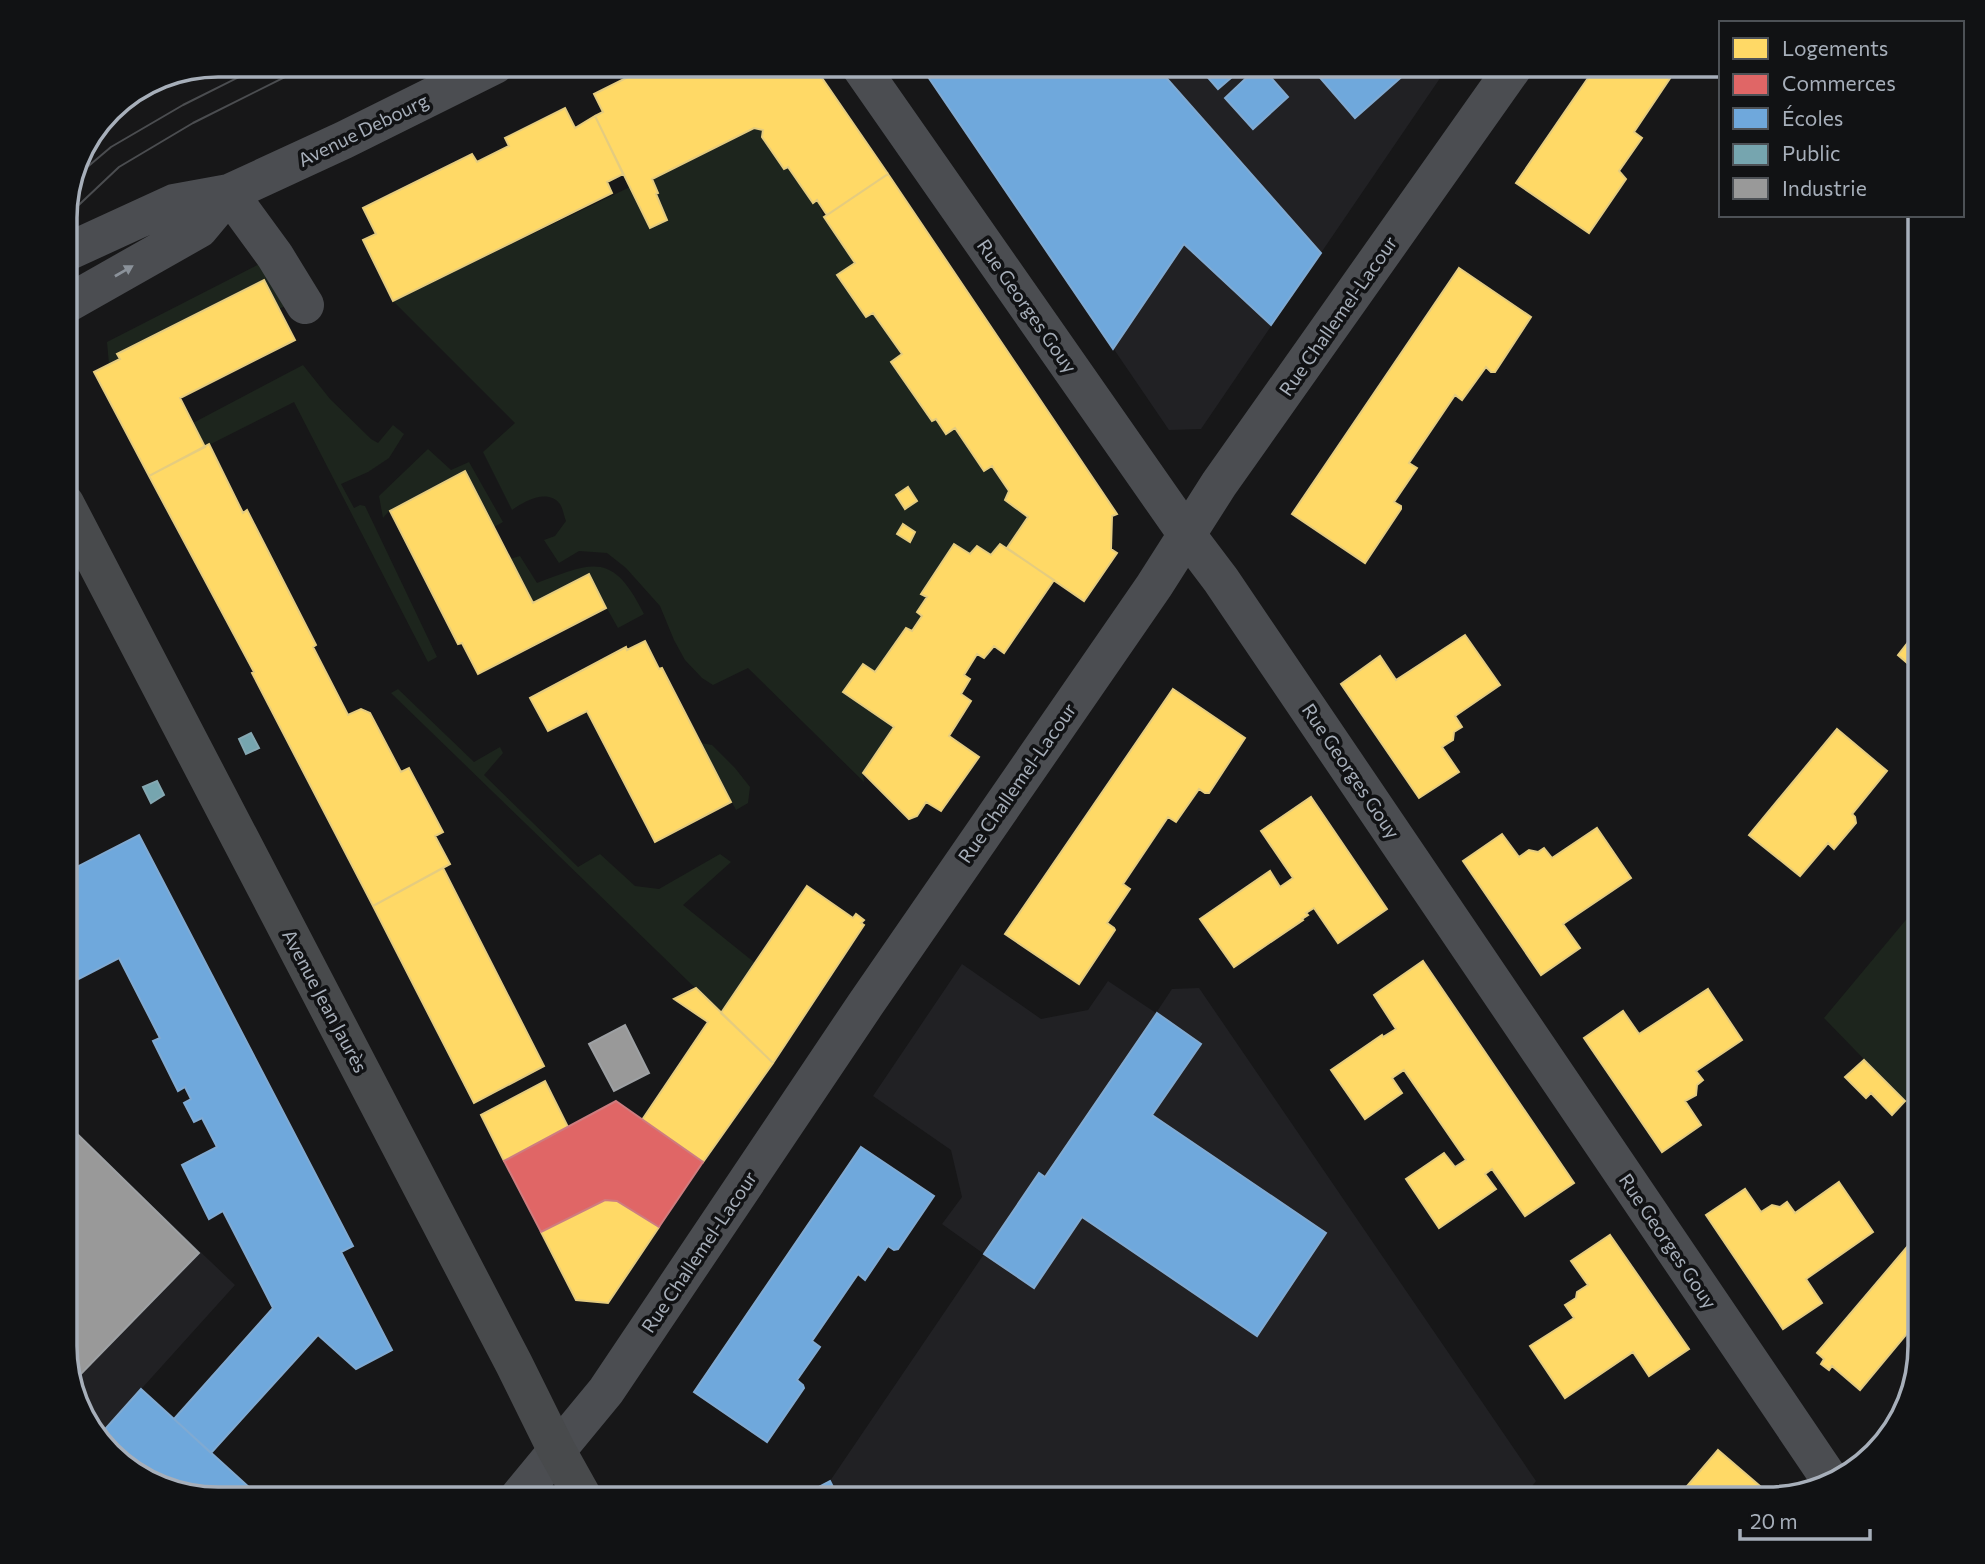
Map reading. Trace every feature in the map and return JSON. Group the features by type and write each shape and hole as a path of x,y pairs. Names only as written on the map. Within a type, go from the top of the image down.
{"main road":[{"name":"Avenue Jean Jaurès","path":"77,526 577,1487"}],"street":[{"name":"Avenue Debourg","path":"77,247 174,203 229,193 471,77"},
{"name":"Rue Georges Gouy","path":"867,77 1237,603 1826,1473"},
{"name":"Rue Challemel-Lacour","path":"526,1487 606,1391 865,1004 1187,535 1219,484 1507,77"},
{"name":"Avenue Debourg","path":"77,298 199,229 229,193"},
{"path":"229,193 275,256 305,305"}],"shaded area":[{"path":"928,77 1441,77 1201,429 1169,430"},
{"path":"754,128 763,130 762,138 784,169 788,167 813,203 817,200 824,217 855,263 838,275 866,317 873,313 902,354 891,362 931,421 936,419 946,434 955,428 983,470 992,466 1009,491 1005,500 1028,517 1007,548 1000,544 991,555 978,546 970,554 954,545 922,594 927,597 917,612 922,616 912,631 906,628 875,672 844,692 894,727 863,773 864,782 748,668 713,685 702,678 685,660 660,606 626,568 607,553 579,551 559,563 544,540 555,536 566,521 560,504 555,499 543,496 529,500 512,510 483,452 515,423 393,301 630,187 650,228 658,193 652,179"},
{"path":"269,259 293,302 279,309 263,280 117,353 120,359 109,364 107,342"},
{"path":"303,365 330,399 371,439 378,443 393,425 404,434 389,458 368,472 341,484 354,508 365,506 437,657 428,662 294,402 205,447 193,423"},
{"path":"428,449 451,470 469,462 503,522 494,527 465,472 390,510 383,518 379,496"},
{"path":"520,556 537,583 588,567 612,571 633,594 644,614 618,628 588,575 533,603 510,559"},
{"path":"398,689 474,762 500,747 503,753 484,775 578,867 600,854 635,886 659,889 720,854 731,862 683,905 755,963 721,1013 391,693"},
{"path":"701,743 712,745 750,787 748,803 736,810"},
{"path":"1908,917 1908,1105 1824,1018"},
{"path":"962,964 1041,1019 1088,1010 1108,981 1156,1013 1172,989 1199,988 1536,1481 1531,1487 819,1487 830,1481 984,1254 942,1224 962,1197 951,1150 873,1096"},
{"path":"77,1134 235,1285 105,1430 88,1400 77,1355"}],"building: Logements":[{"path":"628,77 821,77 888,174 827,215 817,200 813,203 788,167 784,169 762,137 763,130 754,128 652,179 667,220 650,228 595,116 603,112 594,94"},
{"path":"1589,77 1671,77 1634,132 1642,138 1619,171 1626,179 1589,233 1516,183"},
{"path":"565,108 575,128 595,116 623,174 607,182 612,193 393,301 363,240 376,234 363,208 472,154 477,162 509,146 505,138"},
{"path":"888,174 1117,514 1112,516 1111,549 1117,553 1084,601 1007,548 1028,517 1005,500 1009,491 992,466 984,471 955,428 946,434 936,419 932,421 891,362 902,354 873,313 866,317 837,275 855,263 824,217"},
{"path":"1459,268 1531,317 1495,372 1486,367 1462,400 1455,395 1409,463 1417,468 1394,502 1401,506 1401,509 1365,563 1292,514"},
{"path":"264,280 295,340 180,398 205,447 149,476 94,372 120,359 117,354"},
{"path":"209,444 243,513 247,510 316,645 313,647 348,715 361,709 370,713 401,772 409,768 443,832 435,836 450,864 373,906 252,673 254,672 149,476"},
{"path":"465,471 533,603 589,574 606,608 478,674 462,643 458,644 390,511"},
{"path":"908,487 917,501 905,509 896,495"},
{"path":"903,524 915,532 910,542 897,534"},
{"path":"954,544 970,554 977,546 991,555 1000,544 1054,580 1004,653 994,646 984,658 977,654 964,675 970,679 961,694 971,701 949,736 979,757 941,811 926,802 917,816 909,819 863,773 894,727 843,692 863,664 875,672 906,628 912,631 922,616 917,612 927,597 921,594"},
{"path":"1465,635 1500,685 1455,716 1462,727 1454,732 1453,740 1442,747 1459,772 1419,798 1341,684 1380,656 1396,680"},
{"path":"645,641 659,669 662,668 731,802 655,842 587,711 548,731 530,698 626,647 627,650"},
{"path":"1908,642 1908,664 1898,655"},
{"path":"1173,689 1245,738 1209,793 1199,789 1176,822 1168,817 1123,884 1130,889 1107,923 1115,930 1079,984 1005,934"},
{"path":"1837,729 1887,771 1852,814 1856,823 1834,849 1828,843 1800,876 1749,835"},
{"path":"1311,797 1387,909 1338,943 1314,908 1306,913 1308,915 1303,920 1234,967 1200,919 1270,871 1280,887 1293,878 1261,831"},
{"path":"1597,828 1631,878 1563,924 1580,948 1541,975 1463,861 1502,834 1519,857 1529,850 1538,852 1544,848 1552,858"},
{"path":"443,868 544,1066 474,1103 373,906"},
{"path":"807,886 853,918 856,914 864,920 861,923 864,925 773,1063 721,1013"},
{"path":"1423,961 1574,1183 1525,1216 1492,1169 1485,1174 1496,1189 1439,1228 1406,1179 1444,1153 1455,1167 1466,1160 1404,1070 1392,1078 1402,1093 1365,1119 1331,1070 1382,1035 1383,1037 1396,1029 1374,995"},
{"path":"696,988 773,1063 703,1162 642,1120 708,1022 674,999"},
{"path":"1708,989 1742,1040 1696,1071 1703,1080 1697,1085 1696,1095 1685,1101 1701,1125 1662,1152 1584,1038 1623,1011 1639,1034"},
{"path":"1864,1060 1905,1101 1892,1115 1871,1093 1866,1098 1845,1077"},
{"path":"545,1081 568,1127 504,1161 481,1115"},
{"path":"1839,1182 1873,1232 1806,1279 1822,1303 1783,1329 1706,1215 1745,1189 1761,1212 1772,1205 1780,1207 1787,1202 1795,1213"},
{"path":"605,1200 617,1201 659,1227 608,1303 576,1300 541,1232"},
{"path":"1610,1235 1689,1349 1649,1376 1633,1352 1565,1398 1530,1346 1574,1318 1565,1305 1588,1285 1571,1261"},
{"path":"1908,1248 1908,1332 1860,1390 1832,1366 1829,1370 1821,1364 1824,1359 1817,1353"},
{"path":"1718,1450 1761,1487 1686,1487"}],"building: Commerces":[{"path":"616,1101 703,1162 659,1227 617,1201 605,1200 541,1232 504,1161"}],"building: Écoles":[{"path":"928,77 1166,77 1321,253 1271,325 1184,244 1113,349"},
{"path":"1208,77 1232,77 1218,89"},
{"path":"1247,77 1270,77 1288,97 1253,129 1225,98"},
{"path":"1319,77 1401,77 1355,118"},
{"path":"139,835 353,1246 341,1252 392,1350 356,1369 318,1335 211,1453 174,1419 273,1308 223,1211 209,1219 182,1165 217,1147 202,1118 194,1122 184,1103 191,1099 185,1087 178,1091 153,1041 160,1038 119,958 77,980 77,867"},
{"path":"1157,1013 1201,1044 1152,1115 1326,1233 1257,1336 1082,1217 1034,1288 984,1254 1039,1173 1045,1177"},
{"path":"861,1147 934,1196 898,1249 894,1250 888,1246 865,1280 858,1274 812,1341 820,1347 797,1380 804,1388 767,1442 694,1392"},
{"path":"141,1389 249,1487 200,1486 173,1480 132,1458 105,1430"},
{"path":"830,1481 833,1487 819,1487"}],"building: Public":[{"path":"251,733 259,748 246,754 239,739"},
{"path":"157,781 164,795 151,803 143,787"}],"building: Industrie":[{"path":"625,1025 649,1073 614,1091 589,1044"},
{"path":"77,1134 199,1253 80,1375 77,1355"}],"tram line":[{"path":"87,167 111,147 183,105 239,77"},
{"path":"77,206 119,167 193,123 285,77"}]}
